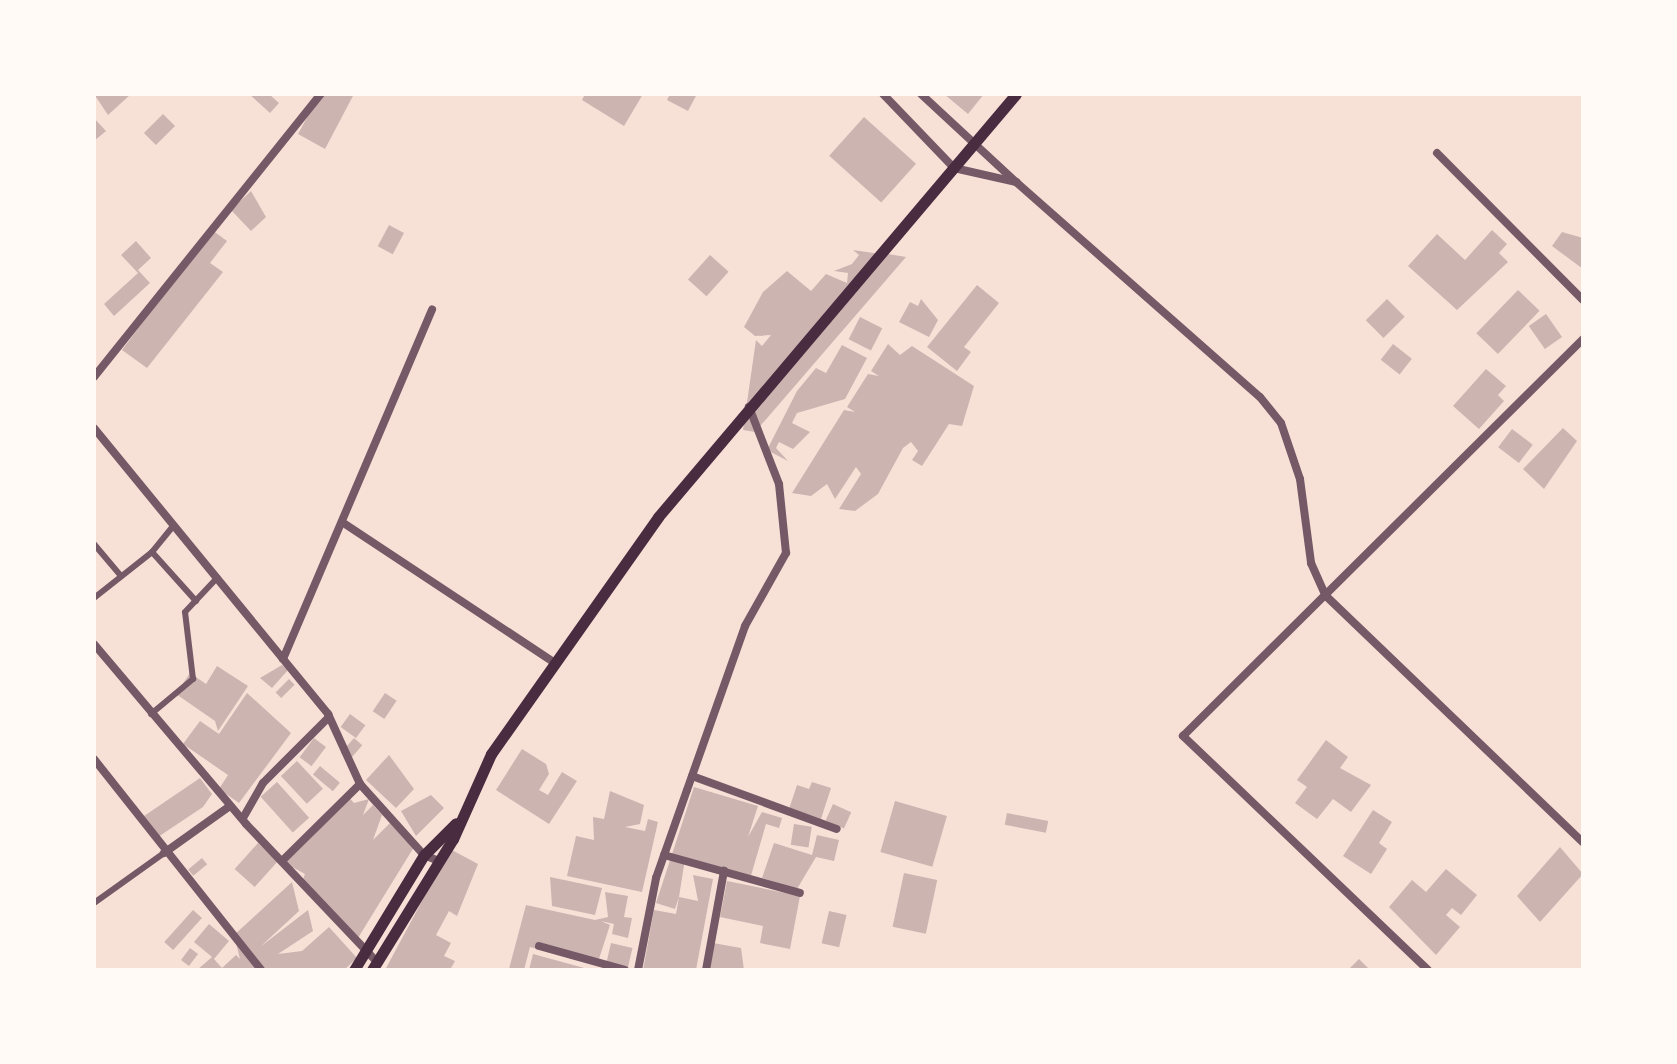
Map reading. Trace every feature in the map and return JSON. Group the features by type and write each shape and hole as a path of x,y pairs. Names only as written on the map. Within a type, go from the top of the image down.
{"main road":[{"path":"374,966 439,861 491,754 658,517 1016,94"},
{"path":"354,970 424,855 456,823"}],"street":[{"path":"94,377 321,94"},
{"path":"883,94 954,168 1016,182"},
{"path":"921,94 1281,423 1300,479 1311,563 1325,595 1583,842"},
{"path":"1437,153 1583,300"},
{"path":"283,659 345,524 432,309"},
{"path":"1428,970 1183,736 1583,339"},
{"path":"638,970 664,855 745,626 786,553 779,484 749,406"},
{"path":"94,428 329,717 360,784 424,855 439,861"},
{"path":"345,524 555,663"},
{"path":"94,598 152,552 174,525"},
{"path":"94,544 121,576"},
{"path":"152,552 196,601"},
{"path":"151,714 193,679 185,612 218,578"},
{"path":"94,644 230,806 284,859 366,951 374,966"},
{"path":"243,818 263,783 329,717"},
{"path":"94,759 164,853 261,970"},
{"path":"692,776 837,829"},
{"path":"284,859 360,784"},
{"path":"94,903 230,806"},
{"path":"664,855 800,893"},
{"path":"706,970 724,871"},
{"path":"539,946 625,970"}],"building":[{"path":"94,94 131,94 108,115"},
{"path":"249,94 269,94 279,103 270,113"},
{"path":"320,94 354,94 325,149 298,134"},
{"path":"585,94 643,94 624,126 582,100"},
{"path":"670,94 697,94 688,111 667,100"},
{"path":"944,94 984,94 968,114"},
{"path":"163,114 175,126 156,145 144,133"},
{"path":"864,117 916,164 881,202 829,156"},
{"path":"94,118 106,131 94,141"},
{"path":"251,191 266,217 251,231 231,210"},
{"path":"389,225 404,233 393,254 378,246"},
{"path":"212,230 227,241 210,263 223,272 147,368 122,350"},
{"path":"1492,230 1507,244 1499,253 1508,262 1457,310 1408,266 1437,234 1465,260"},
{"path":"1562,232 1583,238 1583,269 1552,246"},
{"path":"898,240 888,254 906,257 755,432 743,430 756,340 762,346 771,335 755,336 744,327 763,292 787,271 811,291 826,274 847,283 848,273 834,271 852,264 859,255 853,250 887,255"},
{"path":"136,241 151,258 138,270 150,283 114,316 104,304 138,273 121,255"},
{"path":"710,255 729,272 706,296 688,280"},
{"path":"977,285 999,303 964,347 971,352 957,371 927,347"},
{"path":"1518,290 1540,311 1498,354 1476,333"},
{"path":"921,299 938,320 929,337 899,322 910,302 918,306"},
{"path":"1387,299 1405,317 1383,338 1366,320"},
{"path":"1546,314 1562,337 1545,349 1529,326"},
{"path":"860,317 882,328 871,351 849,339"},
{"path":"888,344 900,355 912,346 974,386 962,426 949,424 922,466 912,460 918,451 911,442 903,448 878,494 855,511 839,509 861,474 856,467 835,499 827,484 811,496 792,493 844,410 855,412 847,407 868,374 879,376 871,371"},
{"path":"1393,344 1412,359 1400,375 1381,360"},
{"path":"842,345 867,358 845,399 797,413 792,423 810,432 793,449 779,442 776,448 788,461 767,450 797,391 816,368 826,373"},
{"path":"1486,369 1506,386 1498,395 1504,401 1479,429 1453,406"},
{"path":"1563,428 1577,441 1544,489 1523,469"},
{"path":"1512,429 1533,445 1519,463 1498,447"},
{"path":"282,665 288,670 272,688 260,678"},
{"path":"217,666 248,686 218,731 215,721 176,694 190,673 206,684"},
{"path":"289,679 295,685 281,698 276,692"},
{"path":"247,693 291,733 239,803 219,789 228,775 183,744 200,721 219,734"},
{"path":"385,693 397,701 384,719 373,711"},
{"path":"350,714 365,725 356,738 341,727"},
{"path":"314,738 326,747 312,766 300,757"},
{"path":"354,738 362,745 349,760 341,753"},
{"path":"1326,740 1348,757 1340,768 1371,785 1351,812 1333,799 1317,819 1295,803 1307,787 1297,780"},
{"path":"522,749 546,764 549,774 539,790 548,795 562,772 577,781 549,824 496,790"},
{"path":"389,755 414,789 396,808 366,780"},
{"path":"297,761 323,789 307,804 281,776"},
{"path":"320,766 340,783 333,791 313,774"},
{"path":"200,778 212,794 203,807 158,837 144,816"},
{"path":"277,782 309,818 293,832 261,797"},
{"path":"812,782 831,788 820,822 788,812 797,785 809,789"},
{"path":"694,787 758,806 748,837 762,812 782,818 779,828 766,824 750,879 685,859 675,909 656,903"},
{"path":"610,791 644,805 640,824 625,827 645,831 648,819 658,822 642,892 567,876 576,836 594,840 593,817 604,819"},
{"path":"346,794 354,803 369,799 363,815 373,805 382,815 373,840 390,823 414,847 358,938 302,882 305,874 285,863"},
{"path":"431,795 444,808 416,836 401,811"},
{"path":"895,801 947,816 932,867 880,852"},
{"path":"833,804 851,812 844,829 826,820"},
{"path":"1373,810 1392,822 1379,843 1387,849 1371,874 1343,856"},
{"path":"1007,813 1048,821 1046,833 1005,825"},
{"path":"794,824 812,827 808,848 791,845"},
{"path":"817,835 839,840 834,861 816,857 797,889 762,878 774,843 812,855"},
{"path":"258,843 278,861 255,887 235,869"},
{"path":"1560,847 1583,874 1540,922 1517,896"},
{"path":"450,849 478,864 457,916 449,911 436,935 451,943 444,956 455,961 450,970 385,970"},
{"path":"202,858 207,864 193,876 188,870"},
{"path":"1446,869 1477,895 1461,915 1452,908 1446,915 1460,927 1436,955 1389,907 1412,880 1426,892"},
{"path":"904,873 937,880 926,934 893,927"},
{"path":"693,875 713,879 696,970 643,970 654,910 676,914 679,897 698,901"},
{"path":"550,877 602,888 595,915 552,906"},
{"path":"727,881 800,896 790,949 760,943 763,926 720,917"},
{"path":"292,882 299,911 260,947 308,910 313,931 278,954 302,951 329,927 357,958 344,970 197,970 212,957 194,942 209,924 229,941 214,959 222,968 236,955 240,959 234,935"},
{"path":"605,892 628,896 624,917 632,918 628,938 612,934 614,924 601,921 610,925 597,965 530,947 524,970 509,969 526,905 595,920 608,917"},
{"path":"193,910 202,918 173,950 164,942"},
{"path":"829,911 847,915 839,947 822,943"},
{"path":"611,943 632,948 627,970 605,967"},
{"path":"713,943 741,948 744,970 709,970"},
{"path":"190,948 198,954 189,966 181,960"},
{"path":"533,954 588,969 588,970 529,970"},
{"path":"1359,959 1370,970 1348,970"}]}
